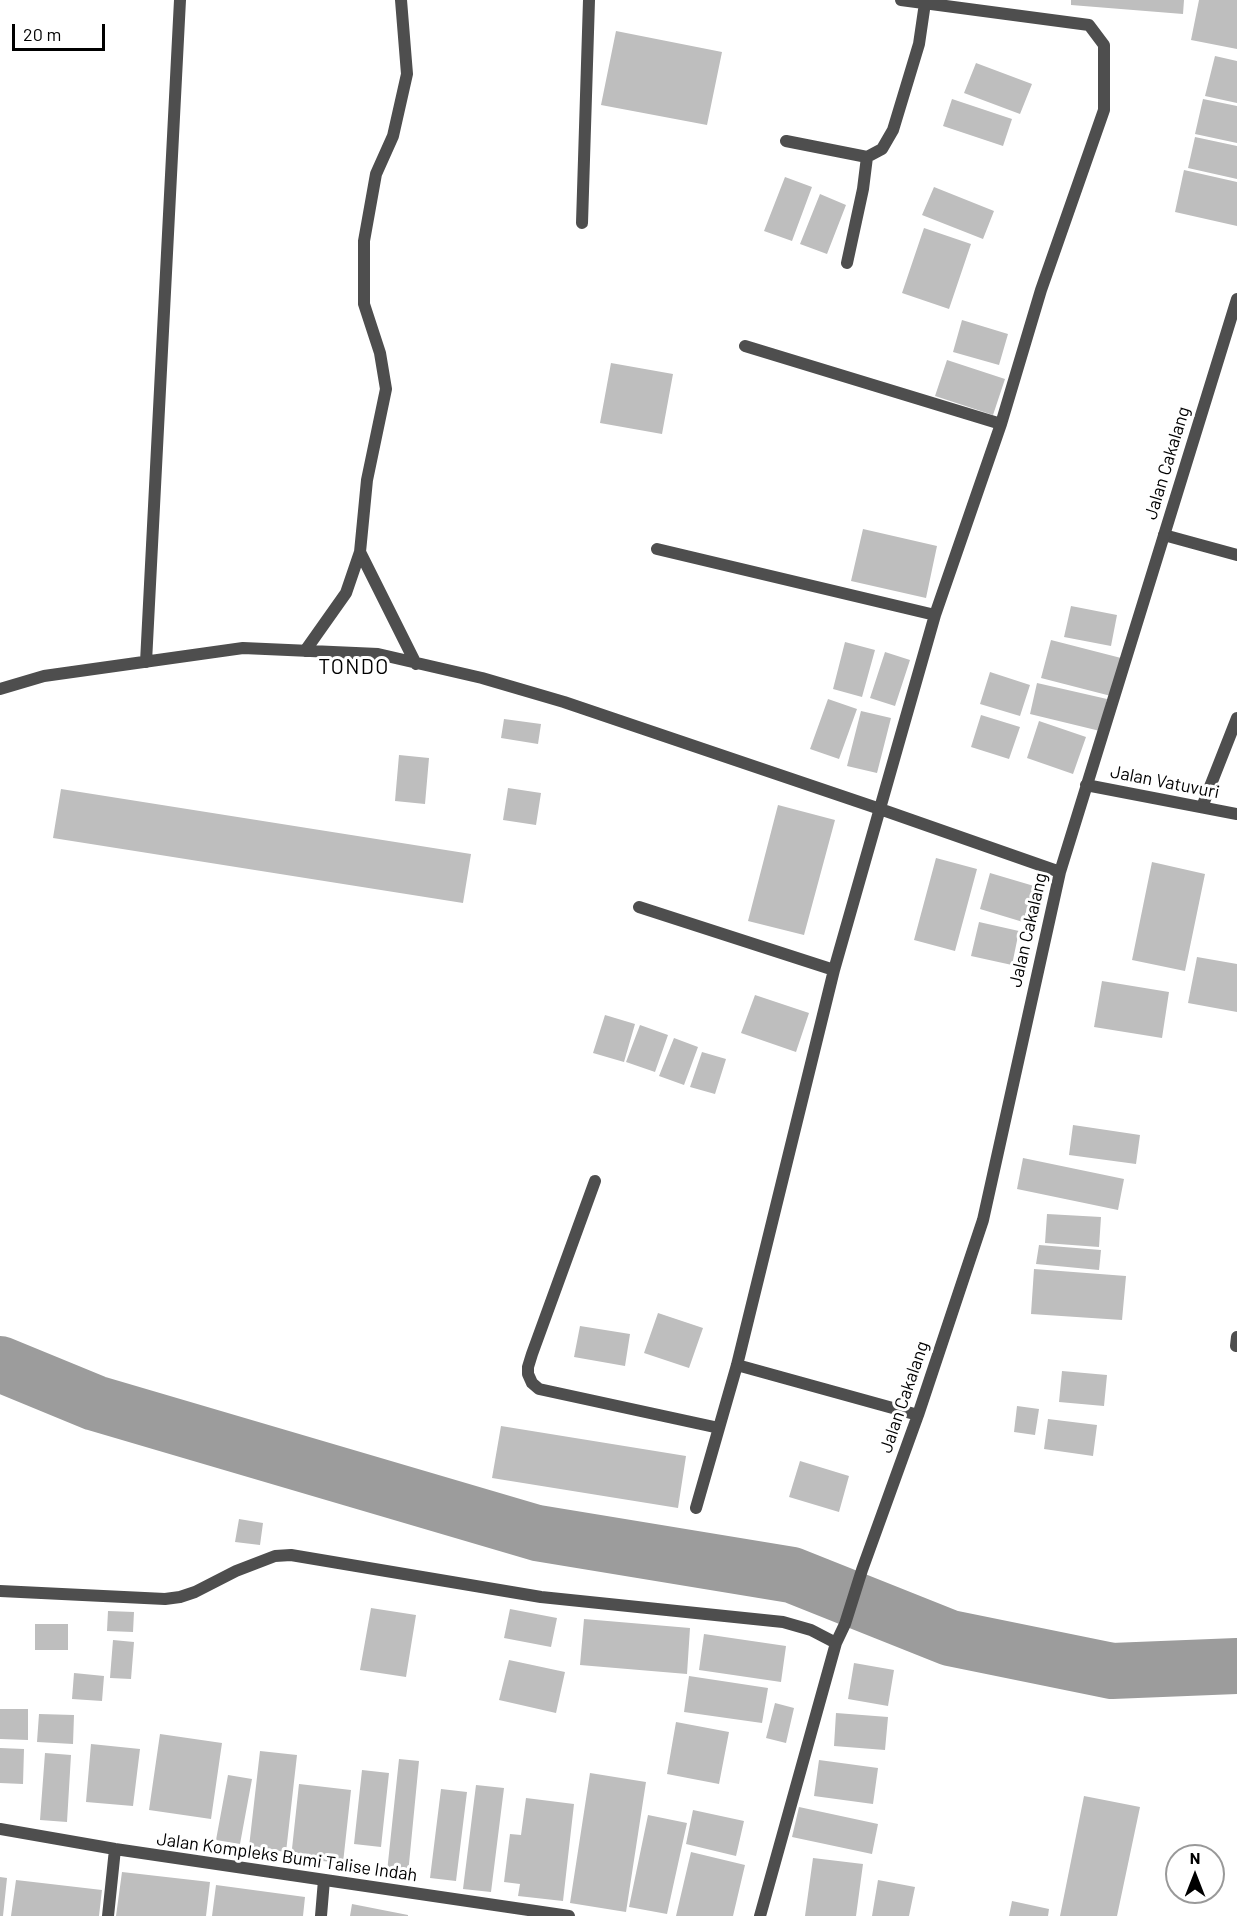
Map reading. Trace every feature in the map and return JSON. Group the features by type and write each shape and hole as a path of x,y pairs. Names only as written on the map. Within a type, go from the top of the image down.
{"street":[{"path":"146,662 180,0"},
{"path":"305,651 346,593 360,552 367,480 386,389 380,353 364,304 364,241 376,174 393,136 407,74 401,0"},
{"path":"582,223 589,0"},
{"path":"696,1508 737,1365 834,970 935,615 1001,424 1041,290 1104,110 1104,45 1089,25 901,0"},
{"path":"786,141 867,157 882,148 893,130 919,44 925,3"},
{"path":"847,263 863,189 867,157"},
{"name":"Jalan Cakalang","path":"836,1642 845,1624 918,1415 982,1220 1060,872 1237,300"},
{"path":"745,346 1001,424"},
{"path":"1164,535 1237,555"},
{"path":"657,549 935,615"},
{"path":"360,552 416,664"},
{"path":"0,689 44,676 243,648 378,654 482,678 564,702 1060,872"},
{"path":"1202,807 1237,718"},
{"name":"Jalan Vatuvuri","path":"1086,785 1237,814"},
{"path":"639,907 834,970"},
{"path":"595,1181 532,1354 528,1374 532,1383 539,1389 719,1428"},
{"path":"737,1365 918,1415"},
{"path":"0,1591 165,1599 180,1597 275,1556 291,1555 541,1597 783,1623 811,1630 836,1642 760,1916"},
{"name":"Jalan Kompleks Bumi Talise Indah","path":"0,1829 115,1850 569,1916"},
{"path":"108,1916 115,1850"},
{"path":"321,1916 324,1880"}],"building":[{"path":"1071,0 1184,0 1183,14 1071,5"},
{"path":"1199,0 1237,0 1237,49 1191,40"},
{"path":"616,31 722,52 707,125 601,105"},
{"path":"1215,56 1237,61 1237,103 1205,96"},
{"path":"976,63 1032,84 1020,114 964,93"},
{"path":"952,99 1012,119 1003,146 943,126"},
{"path":"1203,99 1237,106 1237,143 1195,134"},
{"path":"1195,137 1237,146 1237,179 1188,168"},
{"path":"1184,170 1237,182 1237,226 1175,212"},
{"path":"785,177 812,187 792,241 764,231"},
{"path":"934,187 994,211 983,239 922,215"},
{"path":"820,194 846,205 827,254 800,244"},
{"path":"924,228 971,244 949,309 902,293"},
{"path":"962,320 1008,334 999,365 953,352"},
{"path":"947,360 1005,379 993,415 935,396"},
{"path":"611,363 673,374 662,434 600,423"},
{"path":"863,529 937,546 926,598 851,581"},
{"path":"1071,606 1117,615 1111,646 1064,637"},
{"path":"1051,640 1121,658 1111,696 1041,678"},
{"path":"845,642 875,650 862,697 833,689"},
{"path":"885,652 910,660 895,706 870,698"},
{"path":"990,672 1030,685 1020,716 980,704"},
{"path":"1037,683 1107,699 1100,731 1030,714"},
{"path":"828,699 857,709 839,759 810,749"},
{"path":"861,711 891,718 877,773 847,766"},
{"path":"981,715 1020,727 1009,759 971,747"},
{"path":"504,719 541,724 538,744 501,738"},
{"path":"1039,721 1086,737 1073,774 1027,758"},
{"path":"399,755 429,758 425,804 395,801"},
{"path":"508,788 541,793 536,825 503,820"},
{"path":"61,789 471,854 463,903 53,838"},
{"path":"778,805 835,820 804,935 748,921"},
{"path":"936,858 977,869 955,951 914,940"},
{"path":"1152,862 1205,874 1185,971 1132,960"},
{"path":"990,873 1034,886 1023,922 980,909"},
{"path":"979,922 1019,931 1012,965 971,956"},
{"path":"1197,957 1237,964 1237,1012 1188,1003"},
{"path":"1102,981 1169,992 1162,1038 1094,1027"},
{"path":"755,995 809,1013 796,1052 741,1033"},
{"path":"605,1015 635,1024 624,1062 593,1053"},
{"path":"640,1025 668,1035 655,1072 626,1062"},
{"path":"674,1038 698,1047 684,1085 659,1076"},
{"path":"702,1052 726,1059 715,1094 690,1087"},
{"path":"1073,1125 1140,1135 1136,1164 1069,1155"},
{"path":"1023,1158 1124,1179 1118,1210 1017,1189"},
{"path":"1047,1214 1101,1217 1099,1247 1045,1243"},
{"path":"1039,1245 1101,1250 1099,1270 1036,1264"},
{"path":"1034,1269 1126,1276 1122,1320 1031,1314"},
{"path":"658,1313 703,1328 689,1368 644,1353"},
{"path":"580,1326 630,1334 625,1366 574,1357"},
{"path":"1062,1371 1107,1375 1104,1406 1059,1402"},
{"path":"1017,1406 1039,1409 1035,1435 1014,1432"},
{"path":"1048,1419 1097,1425 1093,1456 1044,1449"},
{"path":"501,1426 686,1456 678,1508 492,1478"},
{"path":"800,1461 849,1476 839,1512 789,1497"},
{"path":"239,1519 263,1523 260,1545 235,1542"},
{"path":"371,1608 416,1615 406,1677 360,1670"},
{"path":"510,1609 557,1618 551,1647 504,1638"},
{"path":"108,1611 134,1612 133,1632 107,1631"},
{"path":"584,1619 690,1628 687,1674 580,1665"},
{"path":"35,1624 68,1624 68,1650 35,1650"},
{"path":"704,1634 786,1646 781,1682 699,1670"},
{"path":"113,1640 134,1642 131,1679 110,1678"},
{"path":"509,1660 565,1672 556,1713 499,1700"},
{"path":"854,1663 894,1670 888,1706 848,1699"},
{"path":"74,1673 104,1676 102,1701 72,1699"},
{"path":"689,1676 768,1688 762,1723 684,1712"},
{"path":"775,1703 794,1708 786,1743 766,1738"},
{"path":"0,1709 28,1709 28,1740 0,1739"},
{"path":"836,1713 888,1717 885,1750 834,1746"},
{"path":"39,1714 74,1715 73,1744 37,1742"},
{"path":"676,1722 729,1732 719,1784 667,1774"},
{"path":"160,1734 222,1743 211,1819 149,1810"},
{"path":"91,1744 140,1749 133,1806 86,1802"},
{"path":"0,1748 24,1749 23,1784 0,1783"},
{"path":"260,1751 297,1755 286,1852 249,1847"},
{"path":"45,1753 71,1755 67,1822 40,1820"},
{"path":"399,1759 419,1761 408,1874 387,1872"},
{"path":"819,1760 878,1768 873,1804 814,1796"},
{"path":"362,1770 389,1773 381,1847 354,1844"},
{"path":"590,1773 646,1782 626,1912 570,1903"},
{"path":"228,1775 252,1779 240,1844 216,1840"},
{"path":"299,1784 351,1790 343,1863 291,1858"},
{"path":"476,1785 504,1788 491,1892 463,1889"},
{"path":"441,1789 467,1792 456,1881 430,1878"},
{"path":"1084,1796 1140,1807 1117,1916 1060,1916"},
{"path":"526,1798 574,1804 563,1901 518,1896 520,1884 504,1882 510,1834 521,1835"},
{"path":"799,1807 878,1824 872,1854 792,1837"},
{"path":"693,1810 744,1821 736,1856 686,1844"},
{"path":"648,1815 687,1823 667,1914 629,1907"},
{"path":"691,1852 745,1865 733,1916 676,1916"},
{"path":"813,1858 863,1864 856,1916 805,1916"},
{"path":"122,1872 210,1882 206,1916 116,1916"},
{"path":"0,1877 7,1878 3,1916 0,1916"},
{"path":"16,1880 102,1890 99,1916 11,1916"},
{"path":"878,1880 915,1887 909,1916 872,1916"},
{"path":"216,1885 305,1897 303,1916 212,1916"},
{"path":"1012,1901 1049,1909 1048,1916 1009,1916"},
{"path":"352,1904 408,1915 408,1916 350,1916"}],"waterway":[{"path":"0,1364 95,1403 537,1533 792,1575 950,1638 1112,1671 1237,1666"}],"district":[{"name":"TONDO","path":"354,667"}]}
